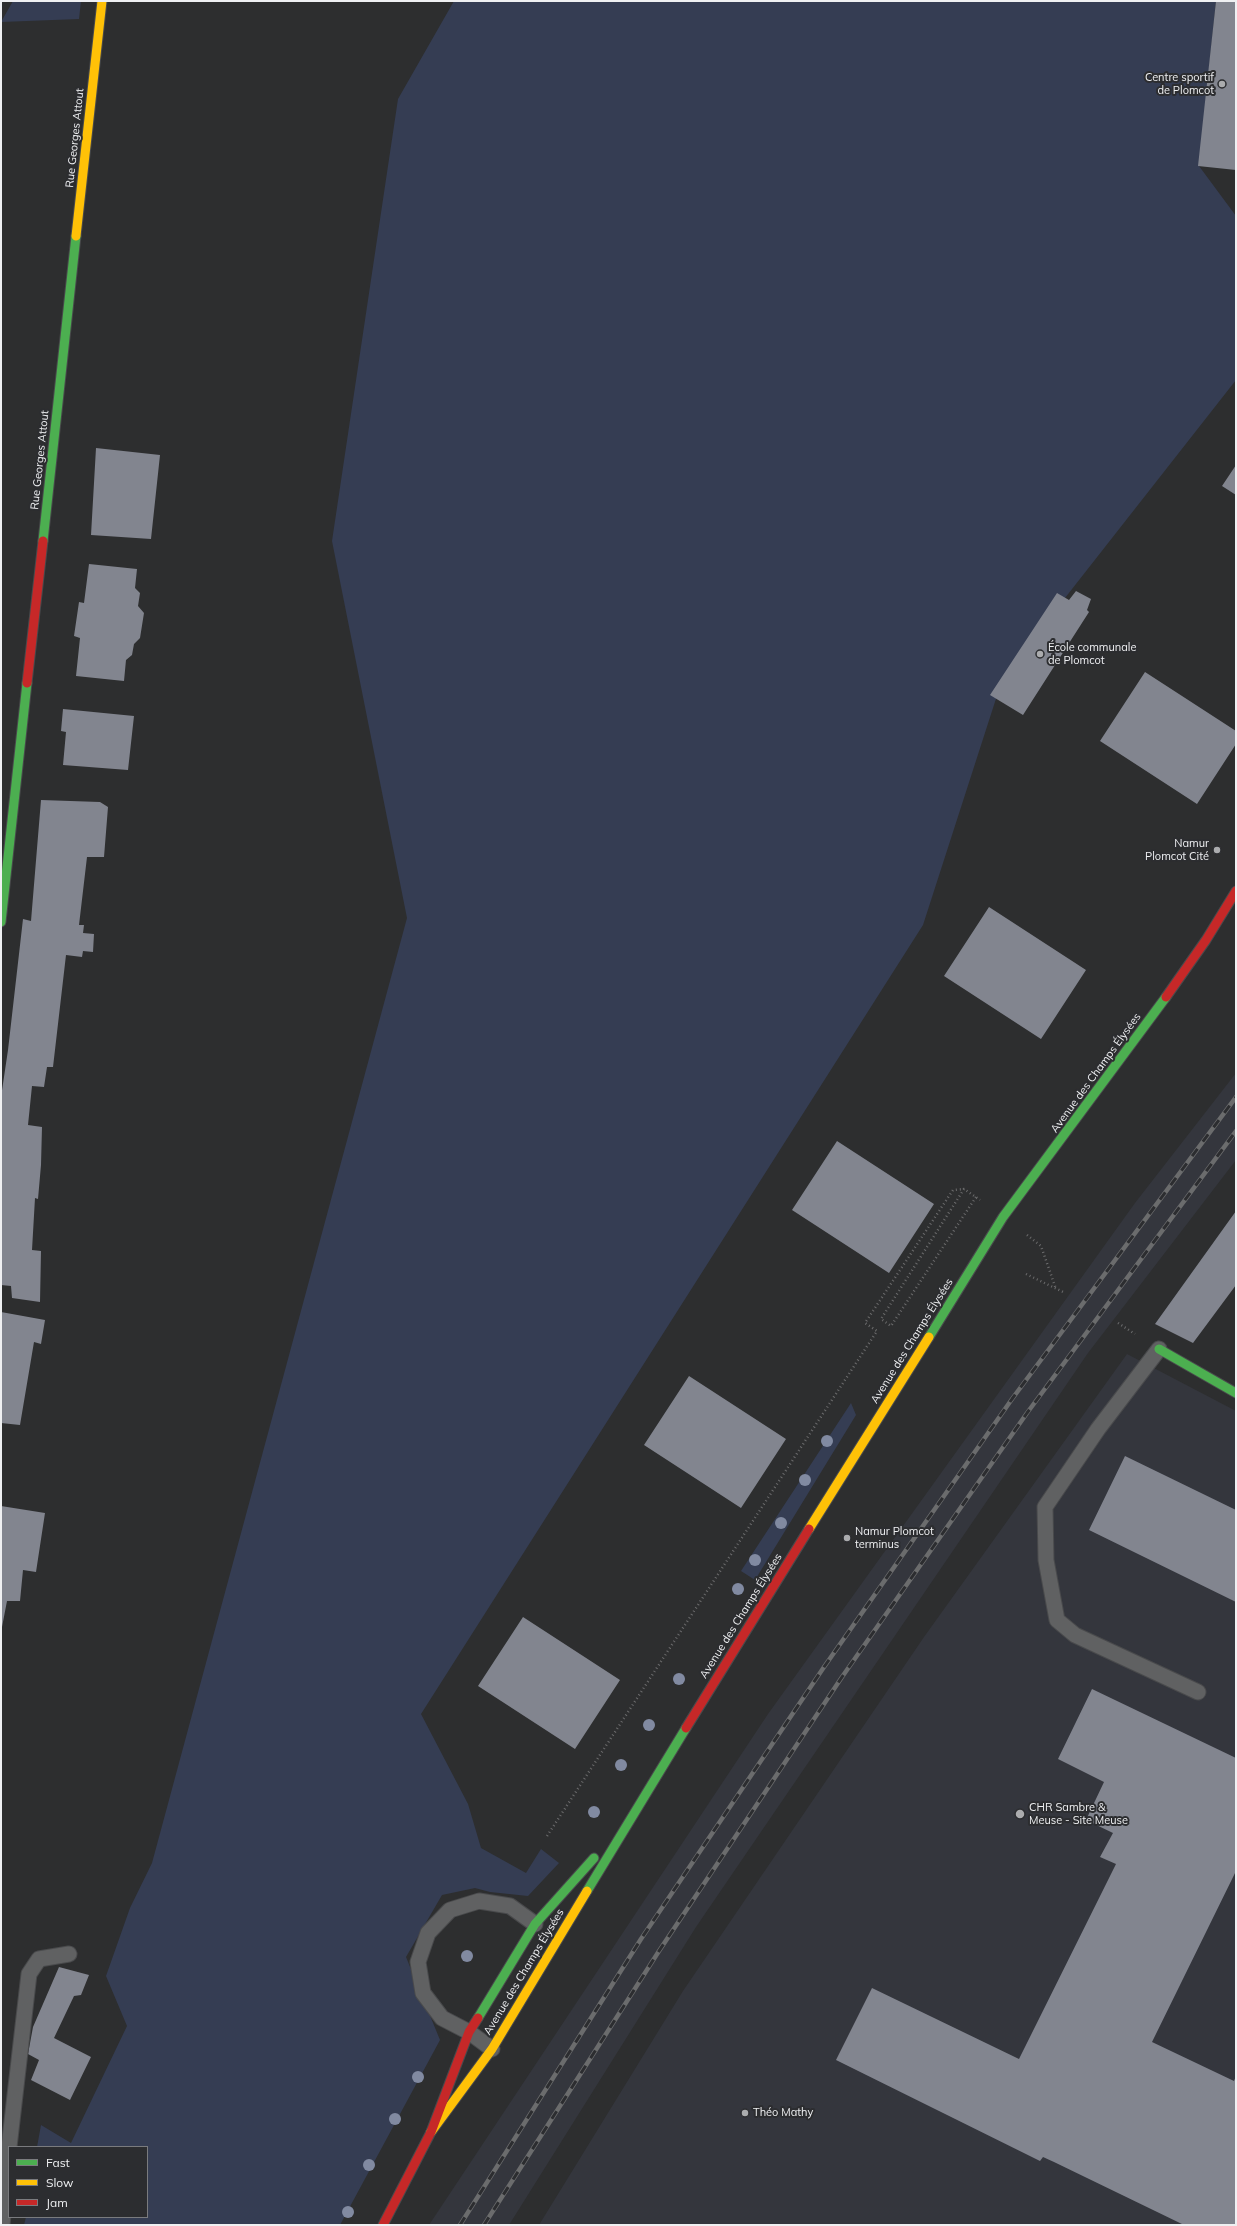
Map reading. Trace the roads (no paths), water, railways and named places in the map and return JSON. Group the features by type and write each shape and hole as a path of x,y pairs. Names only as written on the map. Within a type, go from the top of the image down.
{"street":[{"name":"Rue Georges Attout","path":"1,922 102,1"},
{"name":"Avenue des Champs Élysées","path":"431,2132 492,2049 630,1818 1003,1217 1150,1019 1206,940 1236,891"},
{"path":"1159,1349 1236,1392"},
{"name":"Avenue des Champs Élysées","path":"383,2225 431,2132 469,2032 535,1924 630,1818"}],"lane":[{"path":"1159,1349 1098,1429 1045,1507 1046,1560 1057,1620 1075,1635 1198,1692"},
{"path":"492,2049 469,2032 442,2018 423,1993 418,1962 428,1933 450,1910 479,1901 510,1906 535,1924"},
{"path":"9,2146 29,1974 39,1959 69,1954"},
{"path":"2,2225 8,2162"}],"railway":[{"path":"460,2225 641,1939 824,1667 1012,1399 1236,1097"},
{"path":"484,2225 659,1951 842,1677 1027,1413 1236,1131"}],"place":[{"name":"Centre sportif de Plomcot","path":"1222,84"},
{"name":"École communale de Plomcot","path":"1040,654"},
{"name":"Namur Plomcot Cité","path":"1217,850"},
{"name":"Namur Plomcot terminus","path":"847,1538"},
{"name":"CHR Sambre & Meuse - Site Meuse","path":"1020,1814"},
{"name":"Théo Mathy","path":"745,2113"}]}
